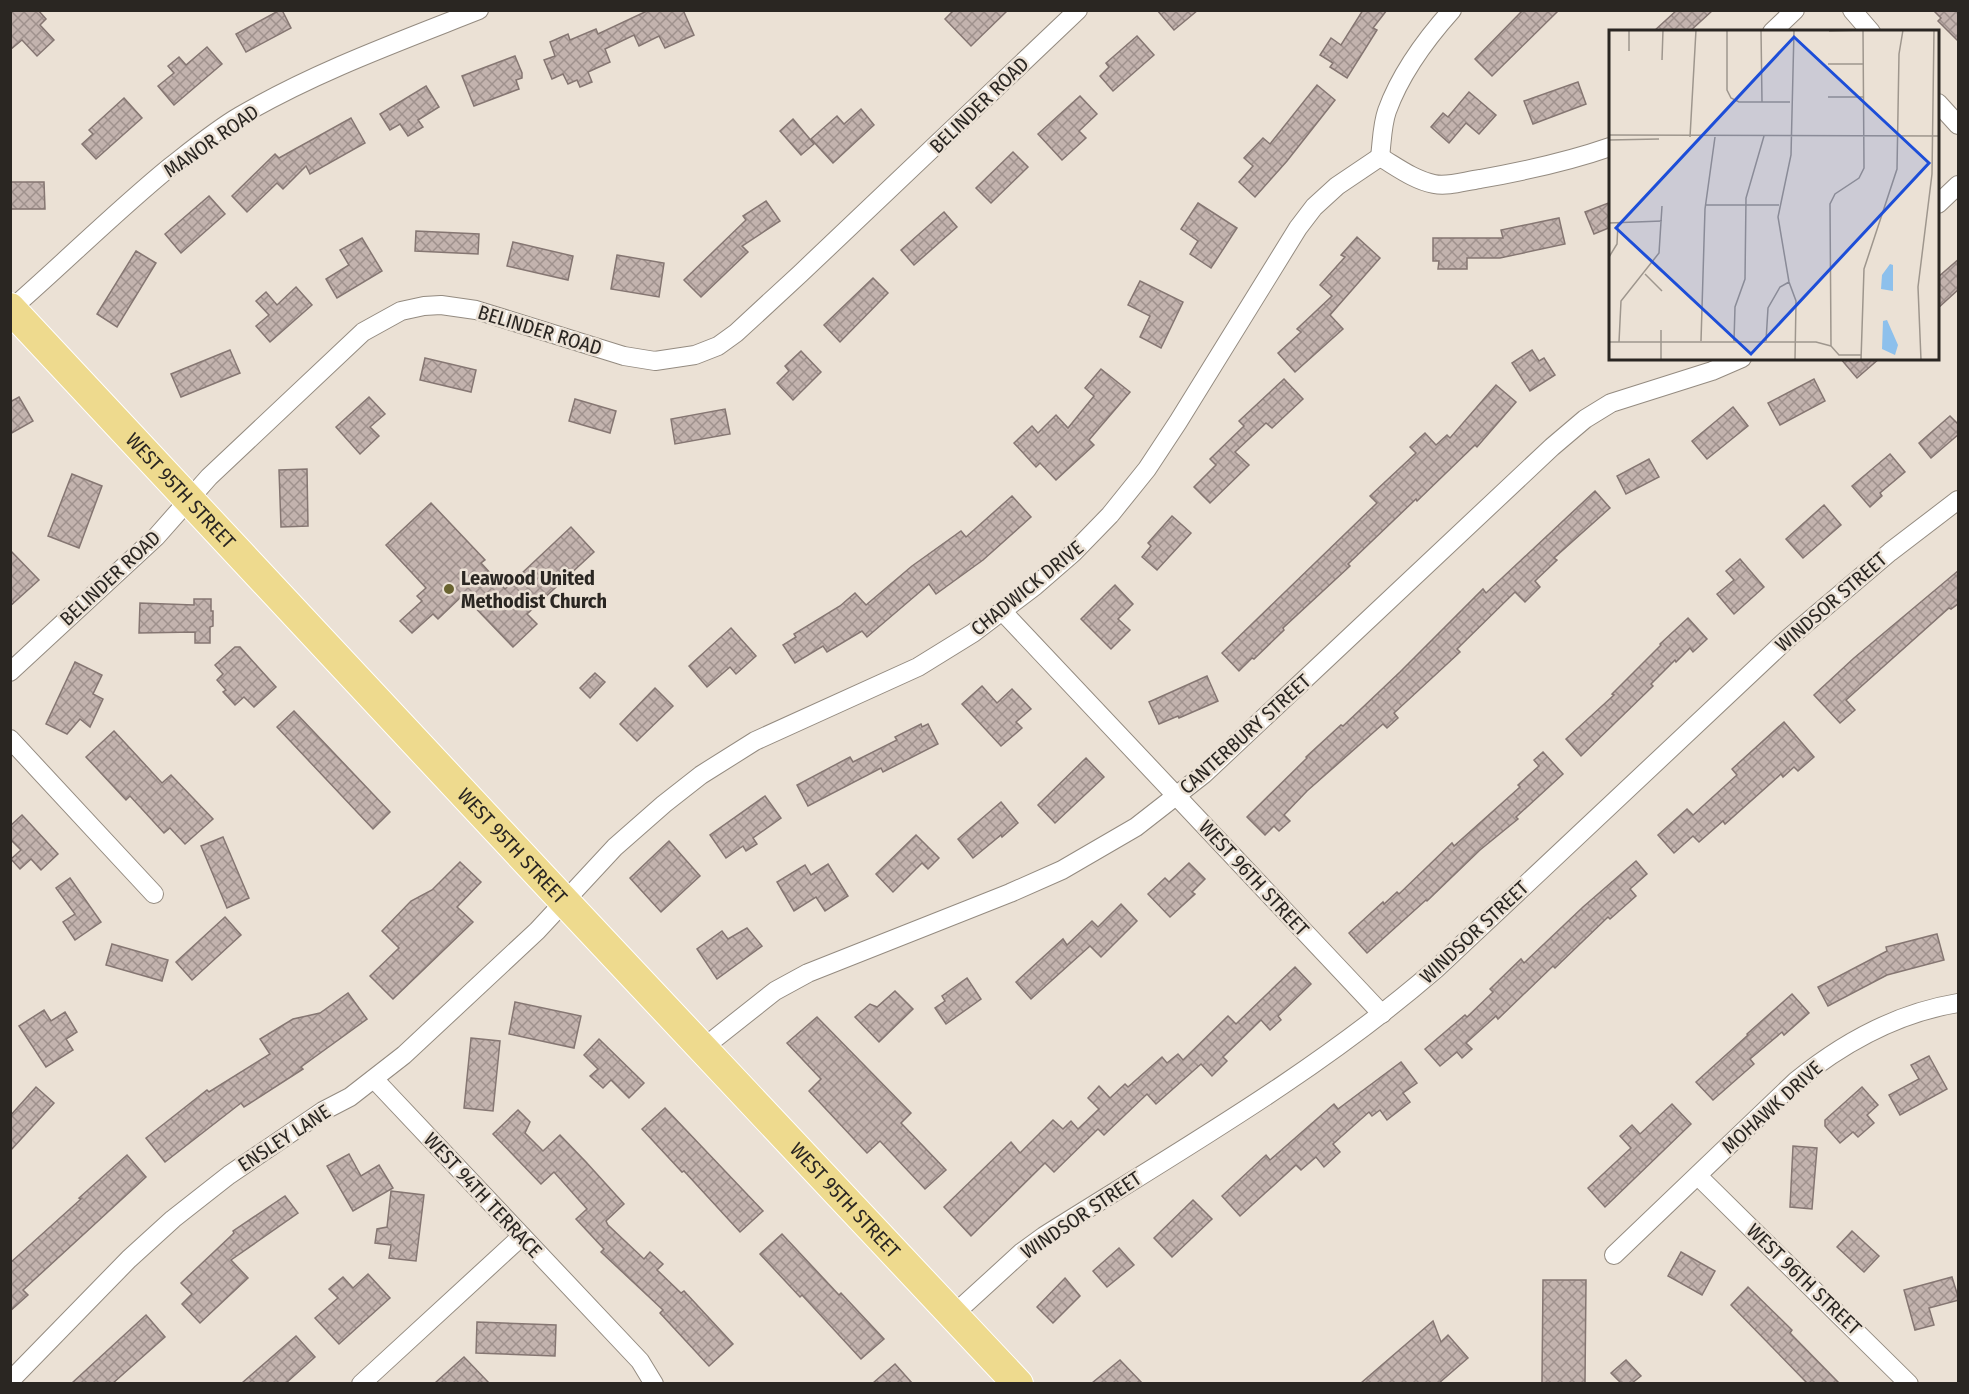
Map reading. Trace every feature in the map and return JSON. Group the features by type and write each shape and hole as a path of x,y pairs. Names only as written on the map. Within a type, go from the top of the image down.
{"main road":[{"name":"WEST 95TH STREET","path":"11,309 1018,1383"}],"street":[{"name":"MANOR ROAD","path":"11,309 148,185 197,146 240,116 308,81 479,10"},
{"name":"BELINDER ROAD","path":"10,672 156,537 209,477 363,332 401,311 441,304 476,310 624,356 655,361 695,356 718,346 736,333 800,274 1078,10"},
{"path":"1452,10 1418,53 1395,92 1386,113 1380,157 1418,179 1436,184 1452,184 1552,165 1609,148"},
{"path":"1774,30 1795,10"},
{"path":"1852,10 1869,30"},
{"path":"1939,104 1959,125"},
{"name":"CHADWICK DRIVE","path":"565,902 615,847 701,775 755,741 918,667 1003,612 1073,553 1110,515 1147,469 1298,228 1314,207 1337,186 1380,157"},
{"path":"1939,203 1959,185"},
{"name":"CANTERBURY STREET","path":"703,1048 776,991 808,973 1062,870 1136,827 1204,774 1535,463 1585,419 1611,403 1702,375 1737,360"},
{"name":"WINDSOR STREET","path":"953,1316 1022,1252 1044,1236 1257,1102 1382,1014 1436,969 1784,642 1890,552 1959,500"},
{"name":"WEST 96TH STREET","path":"1003,612 1382,1014"},
{"path":"10,739 154,894"},
{"name":"ENSLEY LANE","path":"10,1381 129,1259 173,1220 229,1174 323,1111 350,1097 404,1055 565,902"},
{"name":"MOHAWK DRIVE","path":"1614,1255 1796,1081 1818,1063 1851,1041 1884,1024 1941,1006 1959,1003"},
{"name":"WEST 94TH TERRACE","path":"374,1079 640,1361 654,1383"},
{"name":"WEST 96TH STREET","path":"1698,1176 1909,1383"},
{"path":"361,1383 522,1236"}],"building":[{"path":"14,10 38,10 46,19 40,25 54,40 37,56 22,40 10,50 10,14"},
{"path":"280,10 291,28 246,52 236,34"},
{"path":"649,10 683,10 694,35 665,48 659,36 639,46 634,35 605,49 610,62 588,72 592,82 580,87 577,80 568,84 563,74 552,79 544,60 555,56 550,42 568,34 570,40 596,29 598,34"},
{"path":"954,10 1008,10 971,46 945,19"},
{"path":"1157,10 1198,10 1174,30"},
{"path":"1363,10 1387,10 1373,28 1377,30 1347,78 1330,67 1333,63 1320,55 1331,38 1341,45"},
{"path":"1523,10 1559,10 1492,76 1475,59"},
{"path":"1677,10 1713,10 1691,30 1655,30"},
{"path":"1933,10 1959,10 1959,42 1938,21 1941,18"},
{"path":"1137,36 1154,55 1113,91 1100,76 1109,67 1106,63"},
{"path":"207,47 222,64 174,105 158,86 174,73 168,66 179,57 186,65"},
{"path":"515,56 522,73 522,78 516,80 519,89 474,106 462,76"},
{"path":"1578,82 1586,104 1533,124 1524,101"},
{"path":"1317,85 1335,100 1255,197 1239,182 1253,166 1244,158 1263,138 1270,144"},
{"path":"426,86 439,107 418,120 423,127 408,136 400,124 390,130 380,114"},
{"path":"1469,92 1496,115 1479,134 1466,123 1449,143 1431,127 1443,113 1448,117"},
{"path":"1080,96 1097,114 1079,131 1086,138 1062,160 1038,134"},
{"path":"124,98 142,118 96,159 82,144 93,134 89,130"},
{"path":"861,109 874,125 833,163 811,139 837,116 844,124"},
{"path":"351,118 365,143 310,174 306,166 283,189 277,183 247,212 232,196 275,154 279,158"},
{"path":"793,119 814,144 801,155 780,131"},
{"path":"1013,152 1028,167 991,203 976,188"},
{"path":"10,182 44,182 45,209 10,209"},
{"path":"209,196 225,214 181,253 165,234"},
{"path":"766,201 780,221 742,246 748,252 701,297 684,280 746,220 743,216"},
{"path":"1198,203 1237,228 1211,268 1190,254 1198,241 1181,229"},
{"path":"1609,203 1609,228 1594,234 1585,212"},
{"path":"944,212 957,227 914,265 901,250"},
{"path":"1559,218 1565,244 1500,258 1467,258 1467,269 1438,269 1439,261 1433,261 1433,238 1503,238 1501,230"},
{"path":"416,231 479,234 478,254 415,251"},
{"path":"1357,237 1380,258 1330,315 1343,329 1295,372 1278,353 1301,332 1297,329 1332,296 1320,285 1345,257 1341,255"},
{"path":"362,238 382,271 337,298 326,279 349,265 340,250"},
{"path":"513,242 573,256 568,280 507,266"},
{"path":"136,251 156,263 117,327 97,314"},
{"path":"617,255 664,263 659,297 611,289"},
{"path":"1959,259 1959,289 1939,307 1939,276"},
{"path":"873,278 888,293 840,342 824,325"},
{"path":"1140,281 1183,302 1161,348 1140,337 1150,316 1128,305"},
{"path":"296,287 312,305 270,342 256,326 269,315 256,301 266,292 277,305"},
{"path":"230,350 240,373 181,397 171,374"},
{"path":"1532,350 1539,361 1544,358 1555,375 1530,391 1512,363"},
{"path":"801,351 821,372 793,400 777,383 789,371 785,366"},
{"path":"425,358 476,370 471,392 420,380"},
{"path":"1842,360 1878,360 1857,378"},
{"path":"1101,369 1130,392 1089,440 1094,445 1056,480 1040,463 1036,467 1014,443 1032,426 1038,433 1056,415 1068,428 1094,396 1085,388"},
{"path":"1284,379 1303,399 1272,428 1266,423 1235,452 1249,465 1210,503 1194,487 1216,465 1210,459 1244,426 1239,421"},
{"path":"1814,379 1825,401 1780,425 1768,403"},
{"path":"1496,385 1516,402 1477,447 1475,445 1417,501 1416,499 1348,564 1350,566 1239,671 1222,653 1377,503 1370,496 1416,453 1410,447 1425,433 1436,445 1447,435 1450,438"},
{"path":"19,397 33,421 10,434 10,402"},
{"path":"369,397 385,414 370,427 379,436 360,454 336,427"},
{"path":"575,399 616,411 610,433 569,421"},
{"path":"1733,407 1748,426 1707,459 1692,441"},
{"path":"725,409 730,434 675,444 671,419"},
{"path":"1950,416 1959,425 1959,434 1931,458 1919,443"},
{"path":"1890,454 1905,472 1880,493 1882,496 1870,507 1852,486"},
{"path":"1649,459 1659,477 1626,494 1617,476"},
{"path":"307,469 308,526 281,527 279,470"},
{"path":"72,474 102,486 79,548 48,536"},
{"path":"1595,491 1610,508 1554,558 1557,560 1535,581 1540,587 1525,602 1515,592 1457,649 1460,652 1394,713 1398,718 1387,728 1383,724 1307,791 1284,815 1290,821 1279,831 1274,826 1265,835 1247,817 1306,757 1341,725 1343,726 1400,672 1483,589 1486,593"},
{"path":"1012,496 1031,517 983,560 936,594 929,584 867,637 862,631 827,652 823,646 795,663 783,645 796,637 794,634 840,606 855,593 866,605 912,566 961,531 966,537"},
{"path":"431,503 485,560 481,563 505,589 571,527 594,552 527,614 537,624 513,647 463,595 438,619 433,614 412,633 400,621 422,601 417,596 426,588 386,545"},
{"path":"1824,505 1841,525 1803,558 1786,539"},
{"path":"1172,516 1191,533 1157,570 1142,557 1151,546 1148,543"},
{"path":"10,550 39,580 10,606"},
{"path":"1740,559 1764,587 1734,614 1717,594 1734,580 1726,571"},
{"path":"1959,570 1959,603 1949,608 1846,700 1855,710 1840,723 1814,695 1854,658"},
{"path":"1115,585 1133,604 1118,619 1130,630 1111,649 1081,619"},
{"path":"194,599 211,599 213,626 210,627 210,643 195,643 195,632 139,633 140,603 194,605"},
{"path":"1688,618 1707,639 1693,652 1690,648 1676,662 1675,660 1651,684 1653,686 1581,756 1566,739 1614,695 1612,694"},
{"path":"731,628 756,656 736,674 730,667 707,687 689,666"},
{"path":"235,647 240,647 276,687 254,707 244,697 235,705 223,692 226,690 217,680 223,674 215,665"},
{"path":"75,662 102,675 93,694 103,699 90,727 80,719 67,734 46,724"},
{"path":"595,673 605,682 590,698 580,688"},
{"path":"1207,676 1218,701 1159,724 1149,702"},
{"path":"982,686 997,703 1012,689 1031,709 1016,722 1022,728 1001,746 962,704"},
{"path":"655,688 673,706 637,741 620,724"},
{"path":"294,711 390,812 373,829 277,727"},
{"path":"1784,722 1814,757 1798,771 1794,767 1783,777 1781,774 1725,824 1723,821 1699,842 1693,836 1674,853 1658,835 1687,809 1693,815 1737,775 1732,769"},
{"path":"921,724 922,727 928,724 938,744 883,772 881,768 808,806 797,785 850,757 853,762 897,740 895,737"},
{"path":"114,731 162,783 171,775 213,819 185,844 170,828 164,833 130,796 126,800 86,757"},
{"path":"1543,752 1563,774 1516,817 1518,819 1480,850 1427,901 1367,953 1349,933 1383,902 1384,904 1397,892 1399,894 1452,843 1454,846 1520,787 1518,785 1539,766 1534,760"},
{"path":"1086,758 1104,777 1055,823 1038,805"},
{"path":"765,796 781,818 753,838 757,844 746,851 743,846 726,858 710,835"},
{"path":"1001,802 1018,823 973,858 958,839"},
{"path":"22,815 58,854 41,870 31,859 20,869 11,859 21,850 10,839 10,826"},
{"path":"916,835 939,858 928,869 922,863 893,892 876,874"},
{"path":"223,837 249,898 227,908 201,846"},
{"path":"669,841 700,876 661,912 630,878"},
{"path":"1636,861 1647,874 1630,889 1636,896 1610,919 1608,917 1555,968 1553,966 1498,1019 1496,1016 1466,1043 1472,1049 1462,1058 1457,1052 1440,1066 1425,1049 1465,1015 1467,1017 1493,992 1490,989 1521,959 1524,963"},
{"path":"460,862 481,882 457,907 473,922 393,999 370,976 399,948 382,931 411,901 432,890"},
{"path":"1189,863 1205,879 1192,892 1195,894 1170,917 1148,894 1165,878 1169,882"},
{"path":"828,864 848,896 825,911 816,897 794,911 777,882 805,865 811,875"},
{"path":"70,878 101,922 75,940 63,922 75,914 56,888"},
{"path":"1121,904 1137,921 1101,957 1090,946 1031,999 1016,982 1063,939 1067,945 1092,921 1098,927"},
{"path":"225,917 241,935 192,980 176,962"},
{"path":"747,928 762,946 717,979 697,949 722,931 728,939"},
{"path":"1937,934 1944,960 1887,975 1828,1006 1818,987 1887,951 1886,947"},
{"path":"112,944 168,960 162,981 106,965"},
{"path":"1295,967 1311,984 1278,1016 1281,1020 1270,1030 1261,1020 1223,1057 1227,1061 1212,1076 1201,1064 1156,1104 1147,1094 1104,1135 1098,1129 1054,1172 1045,1163 971,1236 944,1207 1011,1142 1020,1153 1053,1120 1063,1129 1071,1121 1078,1129 1099,1109 1088,1098 1099,1086 1110,1098 1125,1084 1128,1087 1162,1057 1167,1063 1178,1054 1183,1060 1228,1016 1236,1024"},
{"path":"967,978 981,999 946,1024 935,1008 945,1001 942,996"},
{"path":"895,991 913,1009 879,1042 855,1017 870,1004 877,1007"},
{"path":"348,993 367,1019 301,1067 303,1069 244,1107 241,1103 165,1162 146,1138 207,1090 209,1092 270,1054 260,1039 293,1019 320,1013"},
{"path":"1792,994 1809,1013 1784,1035 1782,1032 1750,1059 1754,1064 1713,1100 1696,1082"},
{"path":"515,1002 581,1016 574,1048 509,1034"},
{"path":"44,1010 51,1021 65,1012 77,1032 66,1039 73,1050 46,1067 19,1026"},
{"path":"817,1017 911,1113 901,1123 946,1170 925,1189 880,1141 867,1153 809,1091 821,1079 787,1043"},
{"path":"471,1038 500,1041 493,1111 464,1108"},
{"path":"599,1039 644,1083 629,1098 611,1080 603,1088 590,1076 598,1069 584,1055"},
{"path":"1929,1056 1947,1089 1900,1115 1889,1095 1919,1079 1911,1065"},
{"path":"1401,1062 1417,1083 1403,1093 1410,1102 1387,1120 1380,1110 1372,1116 1369,1112 1333,1144 1340,1152 1324,1167 1316,1157 1301,1170 1296,1165 1240,1216 1222,1196 1266,1155 1270,1160 1334,1104 1338,1109"},
{"path":"36,1087 54,1103 10,1151 10,1116"},
{"path":"1862,1087 1878,1105 1867,1115 1874,1123 1858,1137 1853,1132 1840,1143 1825,1126 1825,1120"},
{"path":"1672,1104 1691,1124 1605,1207 1588,1188 1631,1148 1620,1136 1632,1125 1640,1134"},
{"path":"665,1108 763,1211 740,1232 642,1129"},
{"path":"518,1110 530,1122 525,1133 543,1151 560,1135 586,1162 624,1204 606,1221 608,1225 644,1259 650,1252 663,1264 657,1270 681,1293 684,1291 733,1344 709,1366 660,1313 663,1310 601,1252 604,1249 576,1219 587,1209 554,1172 541,1184 493,1134"},
{"path":"1793,1146 1817,1148 1812,1209 1790,1207"},
{"path":"349,1154 361,1176 379,1165 393,1188 353,1211 327,1166"},
{"path":"127,1155 146,1177 23,1290 28,1295 10,1311 10,1263"},
{"path":"391,1191 424,1195 416,1261 389,1258 391,1245 375,1243 377,1229 387,1227"},
{"path":"285,1196 298,1213 231,1260 248,1278 200,1323 182,1304 192,1294 181,1283 234,1233 233,1231"},
{"path":"1193,1200 1212,1219 1172,1257 1154,1238"},
{"path":"1852,1231 1879,1256 1864,1272 1837,1247"},
{"path":"782,1234 884,1339 861,1359 802,1295 800,1297 760,1254"},
{"path":"1119,1248 1134,1265 1107,1287 1093,1271"},
{"path":"1681,1252 1715,1271 1702,1295 1668,1276"},
{"path":"368,1274 390,1298 339,1344 315,1318 338,1298 329,1289 343,1277 353,1288"},
{"path":"1952,1277 1959,1300 1929,1308 1934,1325 1915,1330 1904,1290"},
{"path":"1065,1278 1080,1296 1053,1323 1037,1307"},
{"path":"1543,1280 1586,1280 1585,1383 1542,1383"},
{"path":"1748,1287 1792,1330 1790,1333 1839,1383 1807,1383 1731,1305"},
{"path":"146,1315 165,1337 113,1383 72,1383"},
{"path":"1433,1321 1441,1342 1448,1335 1468,1358 1439,1383 1361,1383"},
{"path":"477,1322 556,1325 555,1356 476,1353"},
{"path":"296,1336 315,1357 286,1383 242,1383"},
{"path":"464,1357 489,1383 435,1383"},
{"path":"1120,1360 1142,1383 1092,1383"},
{"path":"1626,1360 1641,1376 1632,1383 1621,1383 1611,1373"},
{"path":"895,1364 912,1383 873,1383"}],"place":[{"name":"Leawood United Methodist Church","path":"449,589"}]}
